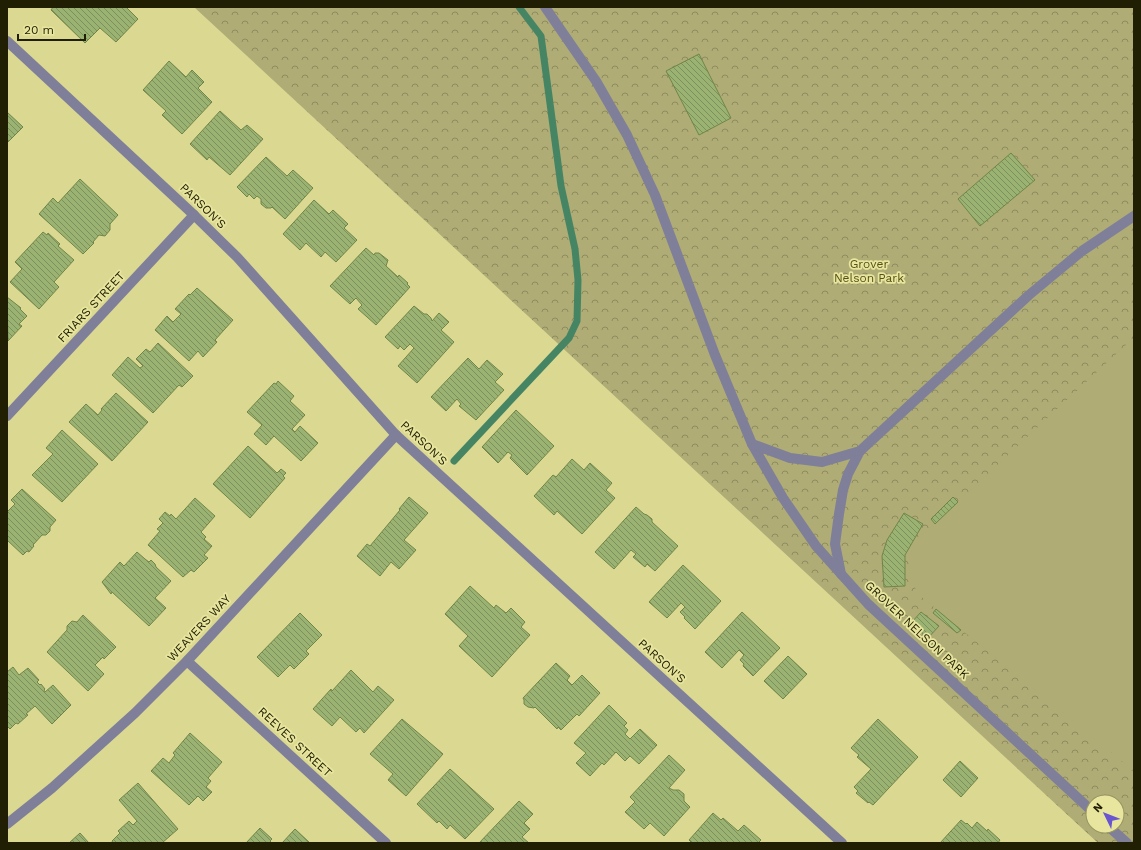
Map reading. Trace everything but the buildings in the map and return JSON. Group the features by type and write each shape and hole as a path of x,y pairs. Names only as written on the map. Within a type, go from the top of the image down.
{"street":[{"name":"GROVER NELSON PARK","path":"545,7 596,81 627,135 655,195 715,355 752,444 783,498 816,546 868,604 1085,805"},
{"name":"PARSON'S","path":"7,41 194,215 236,257 396,435 842,843"},
{"name":"FRIARS STREET","path":"7,416 194,215"},
{"path":"841,574 836,544 839,514 843,490 848,474 860,451 1029,295 1082,251 1134,216"},
{"name":"WEAVERS WAY","path":"7,824 52,788 135,713 187,661 396,435"},
{"path":"752,444 790,458 822,462 860,451"},
{"name":"REEVES STREET","path":"187,661 386,843"},
{"path":"1117,834 1127,843"}],"green space":[{"name":"Grover Nelson Park","path":"194,7 1134,7 1134,843 1098,843 1088,834 1125,834 1125,794 1085,794 1085,831"},
{"path":"1128,343 1134,350 1134,771 918,594 910,577 909,557 917,540"}],"waterway":[{"path":"454,461 569,338 577,321 578,280 575,249 561,186 541,36 519,7"}]}
